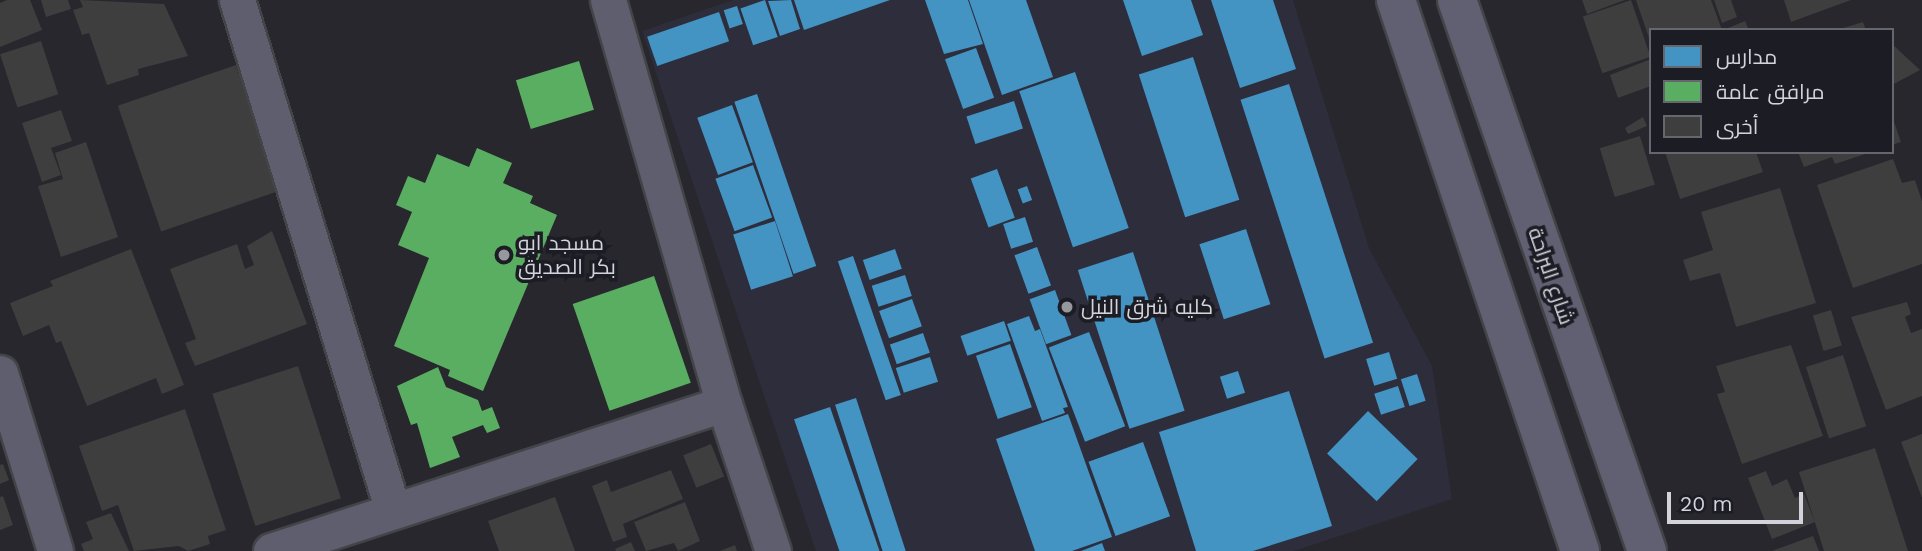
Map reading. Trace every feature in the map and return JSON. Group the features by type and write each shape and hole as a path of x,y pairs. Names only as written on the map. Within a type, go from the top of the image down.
{"street":[{"path":"237,0 393,511"},
{"path":"608,0 724,404 773,551"},
{"path":"1396,0 1580,551"},
{"name":"شارع البراحة","path":"1457,0 1647,551"},
{"path":"0,373 55,551"},
{"path":"271,551 724,404"}],"shaded area":[{"name":"كليه شرق النيل","path":"733,0 1293,0 1369,248 1432,366 1452,499 1294,551 816,551 642,31"}],"building: مدارس":[{"path":"765,0 778,37 753,45 740,8"},
{"path":"791,0 800,29 780,36 768,1"},
{"path":"794,0 890,0 804,30"},
{"path":"925,0 968,0 983,44 944,54"},
{"path":"969,0 1026,0 1053,77 1002,95"},
{"path":"1123,0 1191,0 1203,35 1142,56"},
{"path":"1211,0 1273,0 1296,69 1240,88"},
{"path":"737,6 743,24 730,28 724,10"},
{"path":"719,12 729,41 657,66 647,37"},
{"path":"976,48 994,98 963,109 945,59"},
{"path":"1193,57 1239,200 1185,217 1139,75"},
{"path":"1075,72 1129,228 1073,247 1019,91"},
{"path":"1289,84 1373,343 1325,358 1240,100"},
{"path":"757,94 816,266 794,274 734,102"},
{"path":"1014,101 1023,129 975,144 966,116"},
{"path":"732,105 753,162 718,175 697,118"},
{"path":"753,165 772,218 735,231 715,179"},
{"path":"997,169 1015,218 988,227 971,179"},
{"path":"1027,186 1032,200 1023,204 1018,189"},
{"path":"1025,217 1033,242 1011,249 1003,224"},
{"path":"775,221 793,276 751,290 733,235"},
{"path":"1246,229 1270,304 1224,319 1199,244"},
{"path":"1037,247 1051,286 1028,294 1014,255"},
{"path":"895,249 902,269 870,280 863,260"},
{"path":"1133,252 1185,411 1129,429 1078,270"},
{"path":"853,256 901,395 886,400 838,261"},
{"path":"905,275 912,296 879,307 872,286"},
{"path":"1055,290 1071,335 1046,344 1030,299"},
{"path":"912,299 922,326 889,338 879,311"},
{"path":"1029,316 1035,331 1040,329 1068,407 1063,408 1065,413 1042,421 1007,324"},
{"path":"1004,321 1011,341 967,356 961,336"},
{"path":"1089,332 1125,426 1085,442 1049,347"},
{"path":"923,333 930,353 897,364 890,344"},
{"path":"1010,344 1032,407 998,419 976,356"},
{"path":"1389,352 1397,379 1374,386 1366,359"},
{"path":"930,357 938,382 904,393 896,368"},
{"path":"1238,371 1245,393 1227,399 1220,377"},
{"path":"1417,374 1426,401 1409,406 1401,379"},
{"path":"1398,386 1405,407 1381,415 1374,394"},
{"path":"1289,391 1332,526 1253,551 1196,551 1159,432"},
{"path":"856,398 906,551 883,551 835,405"},
{"path":"830,407 879,551 839,551 794,419"},
{"path":"1368,411 1418,459 1377,501 1327,453"},
{"path":"1068,414 1112,537 1072,551 1035,551 996,439"},
{"path":"1143,442 1170,516 1116,536 1088,462"},
{"path":"1102,543 1105,551 1081,551"}],"building: مرافق عامة":[{"path":"579,61 594,110 531,129 516,80"},
{"path":"477,148 512,163 503,183 533,196 530,203 557,215 483,391 448,376 450,370 394,346 429,258 398,245 412,212 396,205 408,176 425,183 437,154 469,167"},
{"path":"654,276 691,383 609,411 573,304"},
{"path":"438,367 446,387 478,400 482,411 492,407 500,428 487,433 483,425 452,437 460,457 430,468 417,423 411,425 397,386"}],"building: أخرى":[{"path":"7,0 30,0 42,30 0,47 0,3"},
{"path":"41,0 68,0 71,9 46,17"},
{"path":"80,0 164,4 188,56 138,69 139,75 107,85 89,33 82,35 73,10 83,7"},
{"path":"1582,0 1625,0 1587,14"},
{"path":"1631,0 1649,57 1602,73 1583,17"},
{"path":"1636,0 1711,0 1721,28 1649,28 1649,38"},
{"path":"1714,0 1731,0 1737,17 1722,23"},
{"path":"1784,0 1851,0 1791,22"},
{"path":"1745,21 1748,28 1728,28"},
{"path":"1863,22 1865,28 1843,28"},
{"path":"41,41 58,94 17,108 0,54"},
{"path":"1894,46 1920,70 1894,84"},
{"path":"1649,60 1649,87 1618,98 1610,75"},
{"path":"236,65 279,191 161,231 118,106"},
{"path":"61,110 72,141 51,148 61,175 42,182 22,123"},
{"path":"1643,117 1647,126 1628,134 1625,128"},
{"path":"1894,122 1901,142 1894,144"},
{"path":"1640,136 1655,185 1615,197 1600,148"},
{"path":"86,142 118,237 61,257 38,186 63,179 55,153"},
{"path":"1666,154 1757,154 1763,172 1680,199"},
{"path":"1799,154 1865,154 1835,164 1832,157 1804,167"},
{"path":"1893,159 1902,183 1915,180 1922,201 1922,264 1853,288 1817,185"},
{"path":"1780,188 1816,303 1736,327 1720,273 1690,281 1683,260 1713,250 1701,212"},
{"path":"272,231 307,324 195,366 185,343 196,339 170,269 237,244 245,269 254,265 247,246"},
{"path":"131,249 184,385 162,394 156,378 87,406 61,341 56,343 49,325 23,336 10,303 53,286 50,281"},
{"path":"1907,302 1911,314 1905,317 1911,333 1922,329 1922,396 1886,410 1851,317"},
{"path":"1831,310 1842,345 1824,351 1813,316"},
{"path":"1791,345 1823,436 1742,464 1717,394 1725,392 1716,366"},
{"path":"1843,355 1866,426 1829,438 1806,367"},
{"path":"298,366 341,498 255,526 212,394"},
{"path":"185,409 226,530 208,536 210,544 188,551 179,546 134,551 118,505 102,511 79,446"},
{"path":"1922,434 1922,498 1901,442"},
{"path":"711,444 724,476 696,488 683,455"},
{"path":"1875,448 1908,551 1824,551 1799,472"},
{"path":"3,464 9,480 0,484 0,465"},
{"path":"671,470 683,499 623,524 627,537 613,542 592,486 607,480 611,492"},
{"path":"1766,471 1772,486 1787,479 1795,498 1804,494 1815,522 1772,539 1748,478"},
{"path":"3,496 13,525 0,530 0,497"},
{"path":"555,497 575,551 499,551 488,521"},
{"path":"685,502 700,541 678,551 674,543 646,551 634,522"},
{"path":"111,513 129,551 84,551 81,544 93,539 86,522"},
{"path":"1813,536 1819,551 1772,551"},
{"path":"631,542 635,551 616,551 615,549"},
{"path":"735,545 737,551 720,551"}],"place":[{"name":"مسجد ابو بكر الصديق","path":"504,255"},
{"name":"كليه شرق النيل","path":"1067,307"}]}
